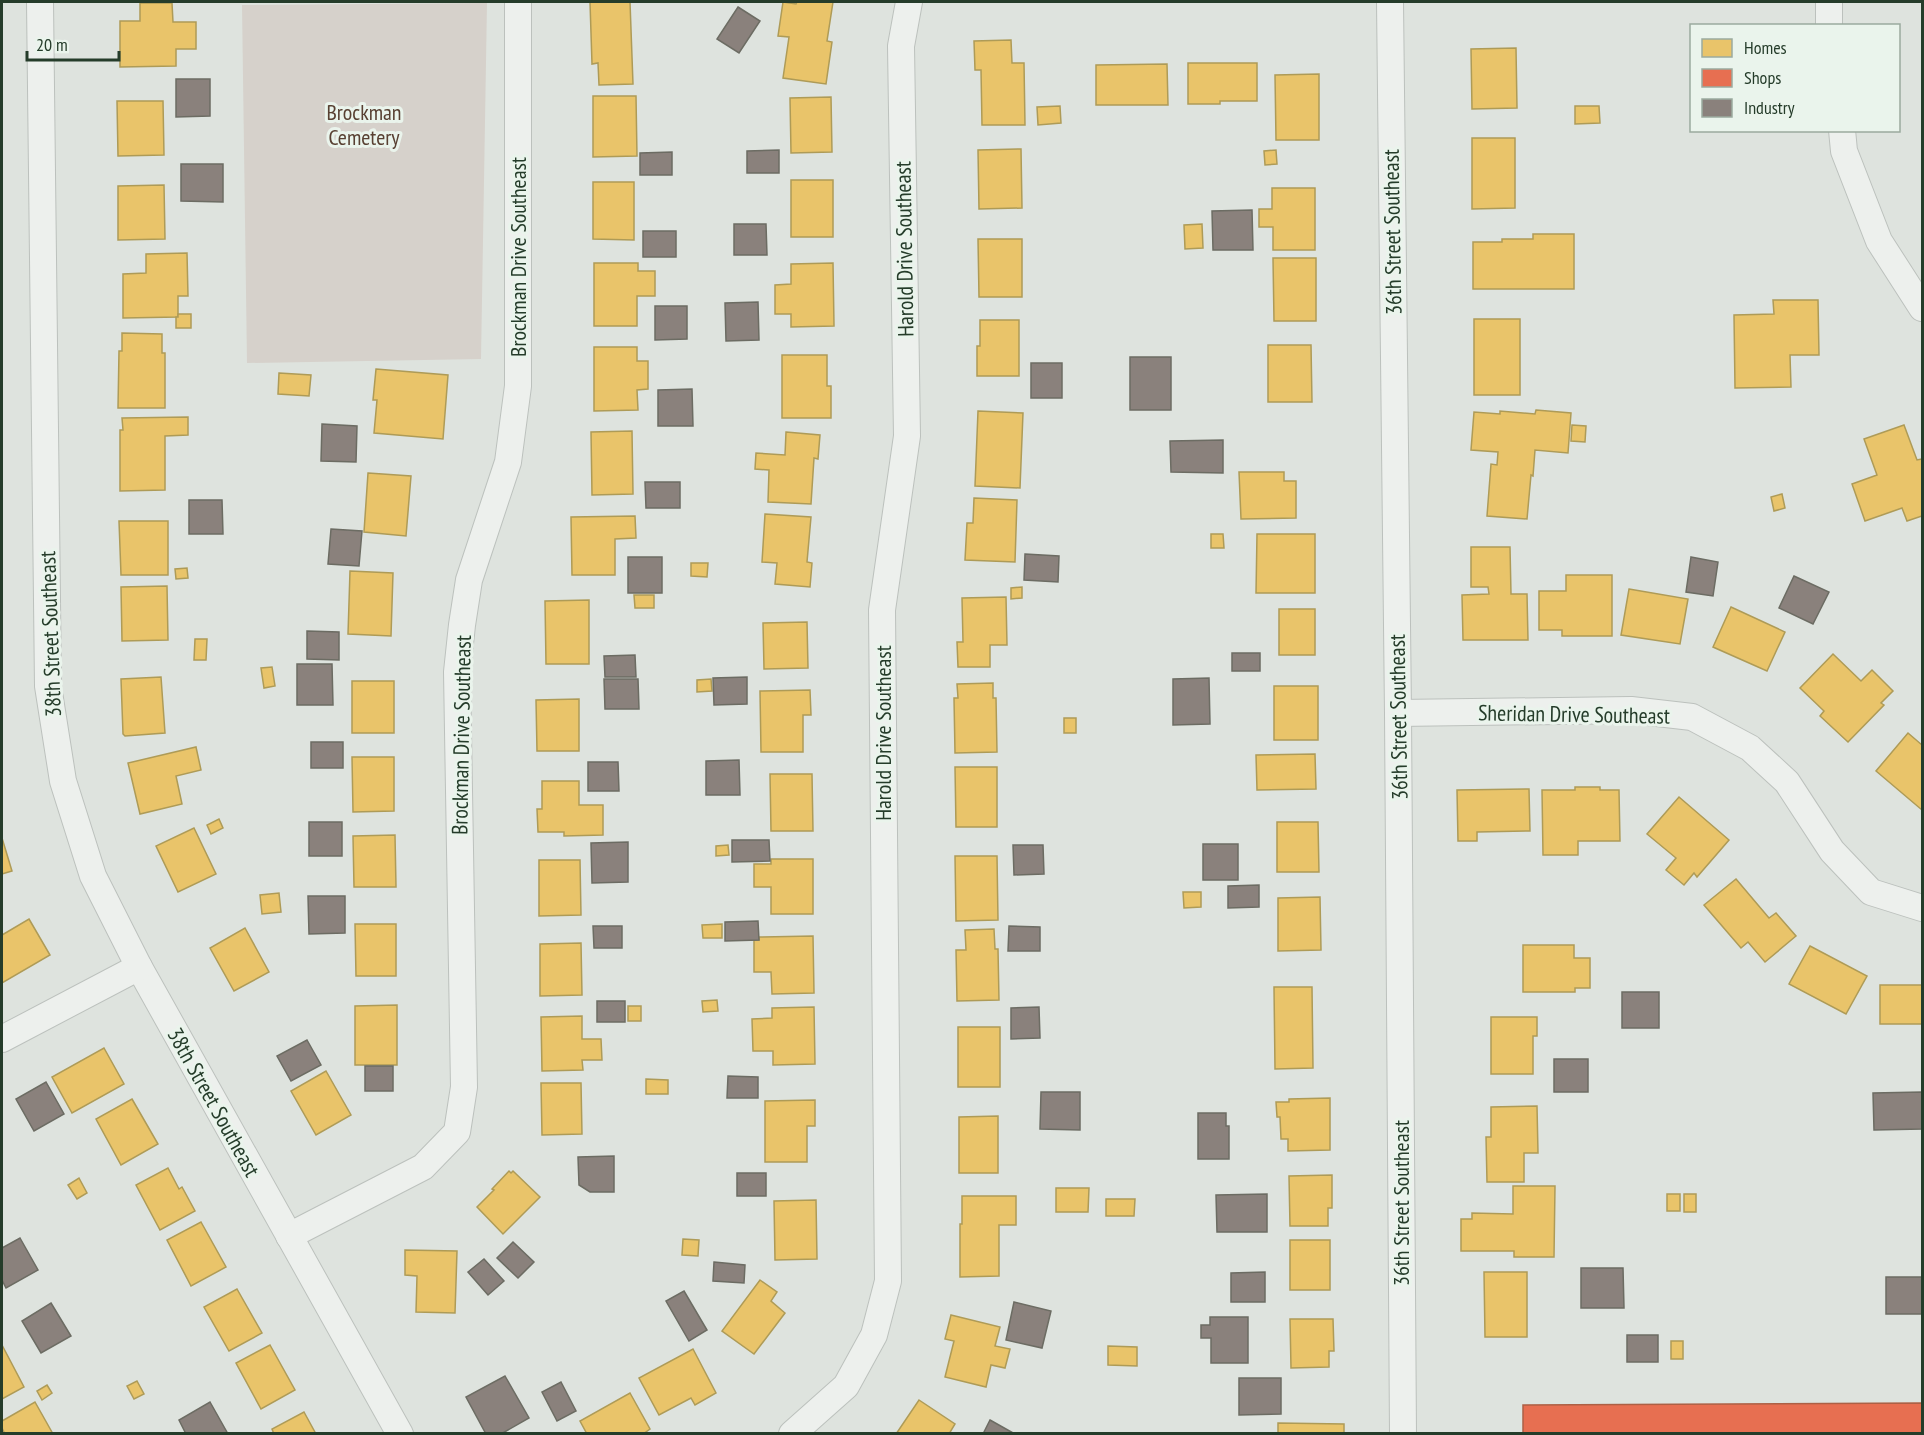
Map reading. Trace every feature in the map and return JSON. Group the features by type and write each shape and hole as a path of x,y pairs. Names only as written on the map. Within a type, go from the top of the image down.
{"street":[{"name":"38th Street Southeast","path":"40,2 48,686 63,781 93,876 139,967 400,1434"},
{"name":"Brockman Drive Southeast","path":"289,1236 423,1167 457,1132 464,1088 457,672 469,580 508,462 518,386 518,2"},
{"name":"Harold Drive Southeast","path":"792,1434 846,1386 874,1335 888,1281 882,610 907,436 901,46 909,2"},
{"name":"36th Street Southeast","path":"1390,2 1403,1434"},
{"path":"1829,2 1829,24"},
{"path":"1842,132 1844,152 1879,241 1923,308"},
{"name":"Sheridan Drive Southeast","path":"1398,713 1631,710 1692,717 1750,748 1787,782 1832,851 1871,892 1923,908"},
{"path":"2,1039 139,967"}],"green space":[{"name":"Brockman Cemetery","path":"487,3 481,359 247,363 242,5"}],"building: Homes":[{"path":"590,2 630,2 633,84 599,85 598,63 592,64"},
{"path":"783,2 796,4 797,2 833,2 827,41 832,42 826,84 783,78 789,37 778,36"},
{"path":"140,3 172,3 173,22 196,22 196,49 176,49 176,66 120,67 120,21 140,21"},
{"path":"1011,40 1012,63 1024,63 1025,125 982,125 981,70 975,70 974,41"},
{"path":"1516,48 1517,108 1472,109 1471,49"},
{"path":"1188,63 1257,63 1257,101 1188,104"},
{"path":"1167,64 1168,105 1096,105 1096,65"},
{"path":"1319,74 1319,140 1276,140 1275,75"},
{"path":"593,96 636,96 637,156 593,157"},
{"path":"831,97 832,152 791,153 790,98"},
{"path":"117,101 163,101 164,155 118,156"},
{"path":"1060,106 1061,123 1038,125 1037,107"},
{"path":"1575,106 1599,106 1600,123 1575,124"},
{"path":"1472,138 1515,138 1515,208 1472,209"},
{"path":"1021,149 1022,208 979,209 978,150"},
{"path":"1276,150 1277,164 1265,165 1264,151"},
{"path":"791,180 833,180 833,237 791,237"},
{"path":"593,182 634,182 634,240 593,239"},
{"path":"164,185 165,239 118,240 118,186"},
{"path":"1272,188 1315,188 1315,250 1273,250 1273,227 1259,227 1259,209 1272,209"},
{"path":"1202,224 1203,248 1185,249 1184,225"},
{"path":"1533,234 1574,234 1574,289 1473,289 1473,242 1533,239"},
{"path":"978,239 1022,239 1022,297 979,297"},
{"path":"187,253 188,296 178,296 178,317 123,318 123,274 146,273 146,254"},
{"path":"1273,258 1316,258 1316,321 1274,321"},
{"path":"594,263 638,263 638,271 655,271 655,296 637,296 637,326 594,326"},
{"path":"833,263 834,326 791,327 791,314 775,314 775,285 791,284 791,264"},
{"path":"1773,300 1818,300 1819,355 1790,355 1791,387 1735,388 1734,315 1774,314"},
{"path":"178,314 191,314 191,328 176,328"},
{"path":"1474,319 1520,319 1520,395 1474,395"},
{"path":"980,320 1019,320 1019,376 977,376"},
{"path":"122,333 162,334 162,353 165,353 165,408 118,408 119,351 122,351"},
{"path":"1268,345 1311,345 1312,402 1268,402"},
{"path":"594,347 637,347 637,361 648,361 648,389 637,390 638,410 594,411"},
{"path":"782,355 827,355 827,386 831,386 831,418 782,418"},
{"path":"376,369 448,375 443,439 374,433 377,400 373,400"},
{"path":"279,373 311,375 309,396 278,394"},
{"path":"1536,410 1571,413 1568,453 1535,450 1527,519 1487,516 1491,464 1497,465 1498,452 1471,450 1474,412 1500,414 1500,411 1535,414"},
{"path":"978,411 1023,413 1020,488 975,486"},
{"path":"188,417 188,435 165,436 165,490 120,491 122,418"},
{"path":"1572,425 1586,426 1585,442 1571,441"},
{"path":"1904,425 1917,460 1922,459 1922,516 1907,521 1902,508 1865,521 1852,484 1877,475 1864,439"},
{"path":"632,431 633,494 592,495 591,432"},
{"path":"786,432 820,435 818,459 814,458 811,504 768,502 769,470 755,469 756,453 785,455"},
{"path":"1239,472 1284,472 1284,481 1296,481 1296,518 1241,519"},
{"path":"368,473 411,476 406,536 364,532"},
{"path":"1782,494 1785,508 1774,511 1771,497"},
{"path":"974,498 1017,500 1015,562 965,560 967,523 973,523"},
{"path":"765,514 811,517 807,562 812,563 810,587 775,584 777,563 762,562"},
{"path":"635,516 636,538 615,539 615,575 572,575 571,517"},
{"path":"119,521 168,521 168,575 121,575"},
{"path":"1211,534 1223,534 1224,548 1211,548"},
{"path":"1257,534 1315,534 1315,593 1256,593"},
{"path":"1471,547 1510,547 1511,594 1527,594 1528,640 1463,640 1462,595 1489,594 1488,587 1471,587"},
{"path":"691,563 708,563 707,577 691,576"},
{"path":"187,568 188,578 176,579 175,569"},
{"path":"350,571 393,573 391,636 348,634"},
{"path":"1566,575 1612,575 1612,636 1562,636 1562,630 1539,630 1539,591 1566,591"},
{"path":"167,586 168,640 122,641 121,587"},
{"path":"1022,587 1022,598 1011,599 1011,588"},
{"path":"1629,589 1688,599 1680,644 1621,635"},
{"path":"634,595 654,595 654,608 635,608"},
{"path":"1006,597 1007,645 990,645 990,667 958,667 957,642 963,642 962,598"},
{"path":"589,600 589,664 546,664 545,601"},
{"path":"1731,607 1785,632 1767,671 1713,647"},
{"path":"1279,609 1315,609 1315,655 1279,655"},
{"path":"807,622 808,668 764,669 763,623"},
{"path":"195,639 207,639 206,660 194,660"},
{"path":"1833,654 1861,681 1872,670 1893,691 1881,703 1884,705 1848,742 1820,716 1824,711 1800,688"},
{"path":"272,667 275,686 264,688 261,668"},
{"path":"161,677 165,733 125,736 123,734 121,679"},
{"path":"711,679 712,691 697,692 697,680"},
{"path":"352,681 394,681 394,733 352,733"},
{"path":"993,683 993,698 996,698 997,752 955,753 954,698 958,698 957,684"},
{"path":"1274,686 1318,686 1318,740 1274,740"},
{"path":"810,690 811,715 803,715 803,752 761,752 760,691"},
{"path":"579,699 579,751 537,751 536,700"},
{"path":"1064,718 1076,718 1076,733 1064,733"},
{"path":"1908,733 1922,745 1922,810 1876,771"},
{"path":"196,747 201,770 176,776 182,804 140,814 128,763"},
{"path":"1315,754 1316,789 1257,790 1256,755"},
{"path":"352,757 394,757 394,811 353,812"},
{"path":"955,767 997,767 997,827 956,827"},
{"path":"770,774 812,774 813,831 771,831"},
{"path":"542,781 579,781 579,805 603,805 603,835 564,836 564,832 538,832 537,809 542,809"},
{"path":"1575,787 1619,790 1620,841 1578,841 1578,855 1543,855 1542,790 1575,790"},
{"path":"1529,789 1530,831 1477,832 1477,841 1458,841 1457,790"},
{"path":"1679,797 1729,840 1697,877 1694,873 1684,885 1666,870 1676,858 1647,834"},
{"path":"219,819 223,828 211,834 207,825"},
{"path":"1277,822 1318,822 1319,872 1277,872"},
{"path":"194,828 216,874 178,892 156,846"},
{"path":"395,835 396,887 354,887 353,836"},
{"path":"2,838 12,871 2,874"},
{"path":"728,845 729,855 716,856 716,846"},
{"path":"955,856 997,856 998,920 956,921"},
{"path":"771,859 813,859 813,914 771,914 771,887 754,887 754,864 771,864"},
{"path":"539,860 580,860 581,915 539,916"},
{"path":"1736,879 1769,918 1776,913 1796,936 1765,962 1748,942 1741,948 1704,905"},
{"path":"1183,892 1201,892 1201,907 1184,908"},
{"path":"279,893 281,912 262,914 260,895"},
{"path":"1320,897 1321,950 1278,951 1278,898"},
{"path":"29,919 50,955 2,983 2,935"},
{"path":"355,924 396,924 396,976 356,976"},
{"path":"722,924 722,938 703,938 702,925"},
{"path":"245,928 269,972 234,991 210,948"},
{"path":"994,929 995,949 998,949 999,1000 957,1001 956,950 966,950 965,930"},
{"path":"813,936 814,993 772,994 771,972 754,972 754,940 759,940 759,937"},
{"path":"581,943 582,995 540,996 540,944"},
{"path":"1523,945 1574,945 1574,958 1590,958 1590,988 1575,988 1575,992 1523,992"},
{"path":"1810,946 1867,976 1846,1014 1789,984"},
{"path":"1880,985 1922,985 1922,1024 1880,1024"},
{"path":"1274,987 1312,987 1313,1068 1275,1069"},
{"path":"717,1000 718,1011 703,1012 702,1001"},
{"path":"397,1005 397,1065 355,1065 355,1006"},
{"path":"628,1006 641,1006 641,1021 628,1021"},
{"path":"814,1007 815,1064 773,1065 773,1051 753,1051 752,1019 772,1018 772,1008"},
{"path":"582,1016 582,1039 601,1039 602,1060 582,1060 583,1070 542,1071 541,1017"},
{"path":"1491,1017 1537,1017 1537,1036 1533,1036 1533,1074 1491,1074"},
{"path":"958,1027 1000,1027 1000,1087 958,1087"},
{"path":"104,1048 124,1084 72,1113 52,1077"},
{"path":"326,1071 351,1115 316,1135 291,1091"},
{"path":"646,1079 668,1080 668,1094 646,1094"},
{"path":"541,1083 581,1083 582,1134 542,1135"},
{"path":"1330,1098 1330,1150 1288,1151 1288,1139 1281,1139 1280,1117 1277,1117 1276,1102 1289,1102 1289,1099"},
{"path":"132,1099 158,1144 121,1165 96,1119"},
{"path":"815,1100 815,1126 807,1126 807,1162 765,1162 765,1101"},
{"path":"1537,1106 1538,1153 1524,1153 1524,1182 1487,1182 1486,1137 1491,1137 1491,1107"},
{"path":"998,1116 998,1173 959,1173 959,1117"},
{"path":"168,1168 179,1189 182,1187 195,1211 160,1230 136,1185"},
{"path":"509,1171 511,1173 513,1171 540,1197 503,1234 477,1207"},
{"path":"1332,1175 1332,1208 1328,1208 1328,1226 1290,1226 1289,1176"},
{"path":"79,1178 87,1193 77,1199 68,1185"},
{"path":"1513,1186 1555,1186 1554,1257 1514,1257 1514,1251 1461,1251 1461,1219 1472,1219 1472,1213 1513,1214"},
{"path":"1056,1188 1089,1188 1088,1212 1056,1212"},
{"path":"1667,1194 1680,1194 1680,1211 1667,1211"},
{"path":"1684,1194 1696,1194 1696,1212 1684,1212"},
{"path":"962,1196 1016,1196 1016,1225 999,1225 999,1276 960,1277"},
{"path":"1106,1199 1135,1199 1134,1216 1106,1216"},
{"path":"816,1200 817,1259 775,1260 774,1201"},
{"path":"201,1222 226,1267 191,1286 167,1240"},
{"path":"683,1239 699,1240 698,1256 682,1255"},
{"path":"1290,1240 1330,1240 1330,1290 1290,1290"},
{"path":"405,1250 457,1251 455,1313 416,1312 417,1276 405,1275"},
{"path":"1484,1272 1527,1272 1527,1337 1485,1337"},
{"path":"760,1280 777,1292 771,1301 785,1313 754,1354 722,1331"},
{"path":"237,1289 262,1333 229,1351 204,1307"},
{"path":"951,1315 1000,1327 995,1346 1010,1349 1005,1368 991,1365 986,1387 945,1377 954,1341 945,1339"},
{"path":"1290,1319 1333,1319 1334,1351 1329,1351 1329,1367 1291,1368"},
{"path":"1671,1341 1683,1341 1683,1359 1671,1359"},
{"path":"2,1345 24,1387 2,1399"},
{"path":"270,1345 295,1390 261,1409 236,1363"},
{"path":"1108,1346 1137,1347 1137,1366 1108,1365"},
{"path":"693,1349 716,1393 695,1405 691,1398 659,1415 639,1378"},
{"path":"137,1381 144,1394 134,1399 127,1386"},
{"path":"47,1385 52,1393 42,1400 37,1391"},
{"path":"630,1393 650,1429 643,1434 587,1434 580,1421"},
{"path":"919,1400 955,1424 949,1434 896,1434"},
{"path":"35,1402 53,1434 5,1434 2,1421"},
{"path":"304,1412 316,1434 274,1434 272,1429"},
{"path":"1278,1423 1344,1424 1344,1434 1278,1434"}],"building: Shops":[{"path":"1922,1403 1922,1434 1523,1434 1523,1405"}],"building: Industry":[{"path":"738,7 760,21 739,53 717,39"},
{"path":"176,79 210,79 210,116 176,117"},
{"path":"779,150 779,173 747,173 747,151"},
{"path":"672,152 672,175 640,175 640,153"},
{"path":"181,164 223,164 223,202 181,201"},
{"path":"1252,210 1253,250 1213,250 1212,211"},
{"path":"734,224 766,224 767,255 734,255"},
{"path":"643,231 676,231 676,257 643,257"},
{"path":"758,302 759,340 726,341 725,303"},
{"path":"655,306 687,306 687,339 655,340"},
{"path":"1130,357 1171,357 1171,410 1130,410"},
{"path":"1031,363 1062,363 1062,398 1031,398"},
{"path":"692,389 693,426 658,426 658,390"},
{"path":"322,424 357,426 356,462 321,461"},
{"path":"1223,440 1223,473 1171,472 1170,441"},
{"path":"645,482 680,482 680,508 646,508"},
{"path":"189,500 222,500 223,534 189,534"},
{"path":"331,529 362,531 359,566 328,564"},
{"path":"1025,554 1059,556 1058,582 1024,580"},
{"path":"628,557 662,557 662,593 628,593"},
{"path":"1691,557 1718,562 1713,596 1686,592"},
{"path":"1794,576 1829,592 1813,624 1779,608"},
{"path":"307,631 339,632 339,660 307,659"},
{"path":"1232,653 1260,653 1260,671 1232,671"},
{"path":"635,655 636,677 605,677 604,656"},
{"path":"297,664 332,664 333,705 297,705"},
{"path":"747,677 747,704 714,705 713,678"},
{"path":"1209,678 1210,724 1173,725 1173,679"},
{"path":"604,679 638,679 639,709 605,709"},
{"path":"311,742 343,742 343,768 311,768"},
{"path":"739,760 740,795 706,795 706,761"},
{"path":"588,762 618,762 619,791 588,791"},
{"path":"309,822 342,822 342,856 309,856"},
{"path":"732,840 769,840 770,861 732,862"},
{"path":"628,842 628,882 592,883 591,843"},
{"path":"1203,844 1238,844 1238,880 1203,880"},
{"path":"1013,845 1043,845 1044,874 1014,875"},
{"path":"1259,885 1259,907 1228,908 1228,886"},
{"path":"308,896 345,896 345,933 309,934"},
{"path":"758,921 759,940 725,941 725,922"},
{"path":"593,926 622,926 622,948 594,948"},
{"path":"1009,926 1040,927 1040,951 1008,951"},
{"path":"1622,992 1659,992 1659,1028 1622,1028"},
{"path":"597,1001 625,1001 625,1022 597,1022"},
{"path":"1039,1007 1040,1038 1011,1039 1011,1008"},
{"path":"307,1040 321,1065 291,1081 277,1056"},
{"path":"1554,1059 1588,1059 1588,1092 1554,1092"},
{"path":"365,1066 393,1066 393,1091 365,1091"},
{"path":"728,1076 758,1077 758,1098 727,1098"},
{"path":"46,1082 64,1114 34,1131 16,1099"},
{"path":"1041,1092 1080,1092 1080,1130 1040,1129"},
{"path":"1922,1092 1922,1129 1874,1130 1873,1093"},
{"path":"1198,1113 1226,1113 1226,1126 1229,1126 1229,1159 1198,1159"},
{"path":"614,1156 614,1192 590,1192 579,1185 578,1157"},
{"path":"737,1173 766,1173 766,1196 737,1196"},
{"path":"1267,1194 1267,1232 1217,1232 1216,1195"},
{"path":"20,1238 38,1270 6,1288 2,1280 2,1248"},
{"path":"513,1242 534,1262 518,1278 497,1258"},
{"path":"484,1259 504,1281 488,1295 468,1272"},
{"path":"714,1262 745,1265 744,1283 713,1281"},
{"path":"1581,1268 1623,1268 1624,1308 1581,1308"},
{"path":"1265,1272 1265,1302 1231,1302 1231,1273"},
{"path":"1886,1277 1922,1277 1922,1314 1886,1314"},
{"path":"684,1291 707,1330 689,1341 666,1301"},
{"path":"1014,1302 1051,1311 1042,1348 1006,1340"},
{"path":"51,1303 71,1336 41,1353 22,1321"},
{"path":"1210,1317 1248,1317 1248,1363 1211,1363 1211,1338 1201,1338 1201,1325 1210,1325"},
{"path":"1627,1335 1658,1335 1658,1362 1627,1362"},
{"path":"505,1376 529,1418 501,1434 486,1434 466,1397"},
{"path":"1239,1378 1281,1378 1281,1414 1239,1415"},
{"path":"561,1382 576,1411 557,1421 542,1392"},
{"path":"210,1402 228,1434 186,1434 179,1420"},
{"path":"990,1420 1015,1434 983,1434"}]}
